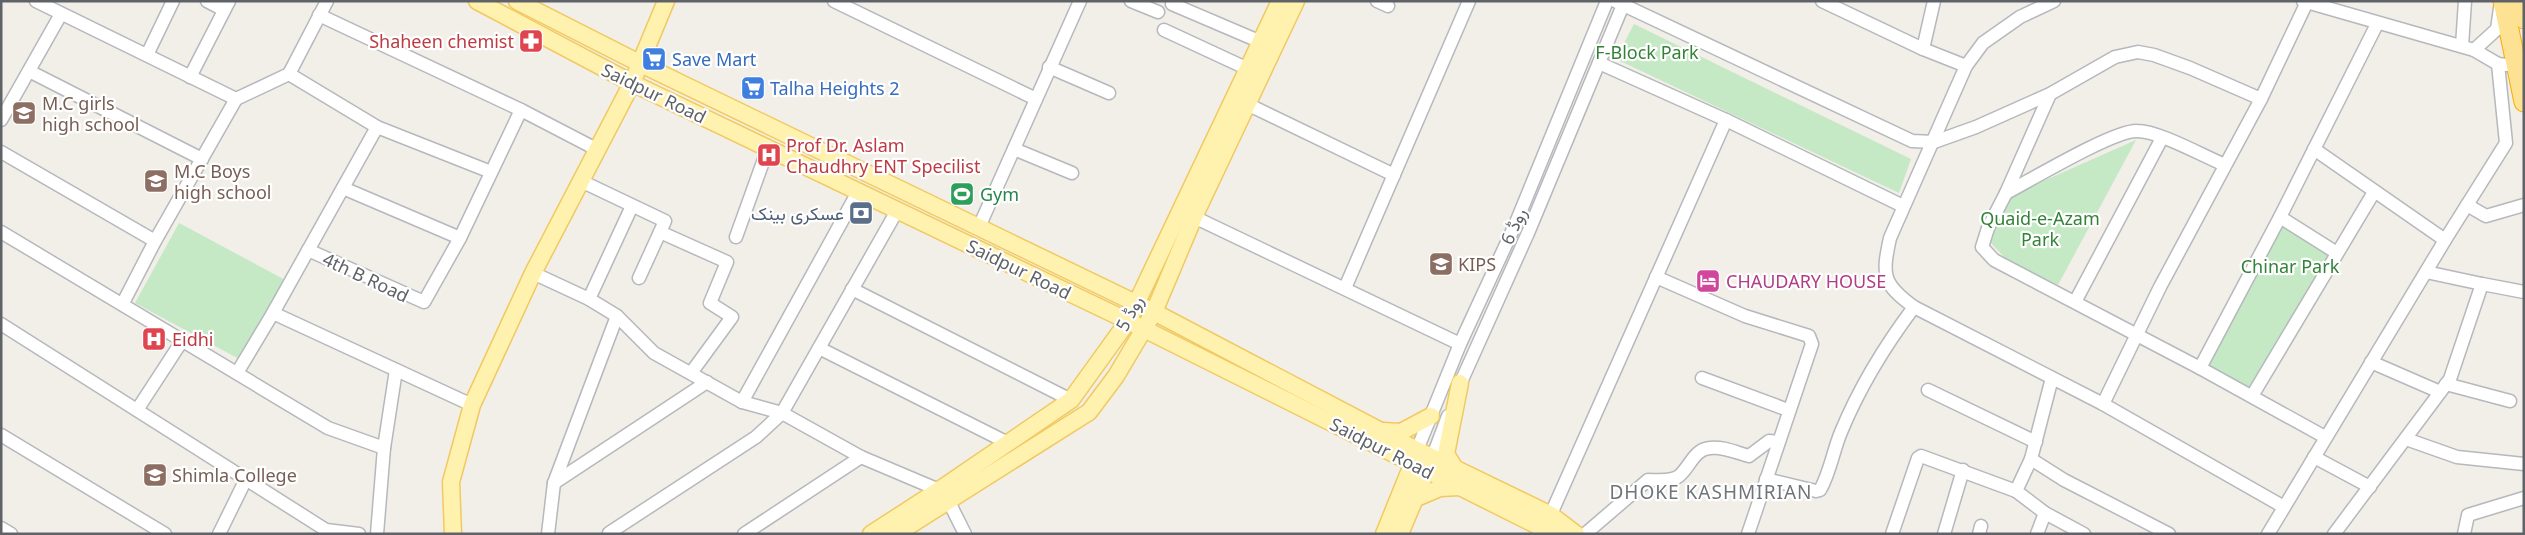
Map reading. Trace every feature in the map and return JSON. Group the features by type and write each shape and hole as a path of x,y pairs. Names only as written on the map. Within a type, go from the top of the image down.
{"highway":[{"path":"2502,1 2507,65 2524,102"},
{"path":"2520,1 2524,19"}],"main road":[{"name":"Saidpur Road","path":"477,1 632,83 1128,320 1392,453 1454,466 1547,522 1561,534"},
{"name":"Saidpur Road","path":"518,1 641,64 1154,312 1380,430 1460,488 1576,534"},
{"path":"453,534 451,482 472,405 533,273 632,83 666,1"},
{"name":"روڈ 5","path":"896,534 1008,443 1071,400 1128,320 1280,1"},
{"name":"روڈ 5","path":"871,534 944,495 1089,412 1116,376 1145,330 1194,217 1296,1"},
{"path":"1454,466 1446,454 1460,383"},
{"path":"1380,430 1401,432 1431,416"},
{"path":"1392,453 1399,474 1396,505"},
{"name":"روڈ 6","path":"1400,534 1414,498 1423,460"},
{"name":"روڈ 6","path":"1384,534 1396,505 1423,460"},
{"path":"1414,498 1440,488 1460,488"}],"street":[{"path":"36,1 236,99"},
{"path":"147,55 173,1"},
{"path":"190,77 226,6 207,1"},
{"path":"123,304 155,241 236,99 289,74 327,1"},
{"path":"834,1 1036,99"},
{"path":"979,227 1080,1"},
{"path":"1131,1 1158,12"},
{"path":"1345,288 1469,1"},
{"name":"روڈ 6","path":"1423,460 1431,416 1460,344 1514,225 1607,1"},
{"path":"1822,1 1923,49 1966,66"},
{"path":"1923,49 1934,1"},
{"path":"2054,1 2020,17 1983,43 1966,66 1890,238 1884,268 1895,293 1914,307 2103,404 2284,507"},
{"path":"2464,1 2468,48"},
{"path":"2468,48 2497,29 2502,1"},
{"path":"1618,2 1912,141 1934,142 1976,127 2050,94 2115,57 2138,52 2154,55 2190,68 2261,100"},
{"name":"روڈ 6","path":"1423,460 1528,233 1587,92 1618,2"},
{"path":"2103,404 2136,334 2261,100 2305,2 2320,3 2377,24 2468,48 2507,65 2506,143 2445,240 2268,534"},
{"path":"1172,4 1261,42"},
{"path":"1,120 60,14"},
{"path":"320,15 521,110 598,150"},
{"path":"2200,368 2280,217 2377,24"},
{"path":"1164,30 1248,69"},
{"path":"1598,63 1726,120 1903,206"},
{"path":"1050,67 1109,93"},
{"path":"29,71 202,158"},
{"path":"289,74 377,127 491,172"},
{"path":"1572,84 1587,92"},
{"path":"2050,94 2006,193 1988,228 1982,247 1994,260 2200,368 2326,437"},
{"path":"1247,104 1394,175"},
{"path":"343,188 460,238 521,110"},
{"path":"1547,522 1726,120"},
{"path":"237,373 273,313 377,127"},
{"path":"2006,193 2113,137 2136,130 2162,138 2226,165"},
{"path":"2075,302 2162,138"},
{"path":"736,237 768,148"},
{"path":"1014,149 1072,173"},
{"path":"2314,149 2445,240"},
{"path":"1,152 155,241"},
{"path":"582,181 665,221 638,278"},
{"path":"742,402 858,192"},
{"path":"2252,396 2374,192"},
{"path":"2467,205 2486,216 2524,205"},
{"path":"589,299 632,206"},
{"path":"606,534 756,437 782,413 898,209"},
{"path":"1194,217 1460,344"},
{"path":"2280,217 2337,253"},
{"path":"1514,225 1528,233"},
{"path":"1,232 328,428 384,448"},
{"path":"660,232 728,262 710,303 732,316 691,373"},
{"name":"4th B Road","path":"308,250 424,302 460,238"},
{"path":"2426,272 2524,292"},
{"path":"533,273 589,299 617,316 654,353 742,402 782,413 861,457 944,495 965,534"},
{"path":"1656,278 1744,316 1809,336 1812,344 1788,410 1748,534"},
{"path":"2334,534 2443,388 2482,284"},
{"path":"852,289 1071,400"},
{"path":"1766,479 1816,491 1820,490 1840,434 1866,378 1888,342 1914,307"},
{"path":"273,313 472,405"},
{"path":"548,534 554,483 617,316"},
{"path":"1,324 326,530 359,534"},
{"path":"138,410 182,341"},
{"path":"819,348 1008,443"},
{"path":"2371,362 2443,388 2510,401"},
{"path":"377,534 384,448 396,370"},
{"path":"1702,378 1788,410"},
{"path":"2016,491 2031,459 2052,378"},
{"path":"554,483 707,382"},
{"path":"1928,390 2036,442"},
{"path":"2406,439 2457,456 2487,462 2524,464"},
{"path":"3,440 165,534"},
{"path":"1585,534 1648,480 1662,481 1678,476 1695,456 1708,448 1723,448 1749,456 1769,441 1778,442"},
{"path":"1892,534 1918,458 1925,456 2016,491 2045,513 2084,534"},
{"path":"744,534 861,457"},
{"path":"2314,457 2370,487"},
{"path":"2031,459 2064,480 2169,534"},
{"path":"1944,534 1963,470"},
{"path":"219,534 246,479"},
{"path":"2464,534 2468,514 2524,498"},
{"path":"2037,534 2045,513"},
{"path":"1,528 11,534"}],"green space":[{"name":"F-Block Park","path":"1634,24 1911,159 1899,193 1616,59"},
{"name":"Quaid-e-Azam Park","path":"2136,140 2058,285 2007,260 1989,241 2005,198"},
{"name":"Chinar Park","path":"2280,222 2329,255 2248,390 2207,364"},
{"path":"179,223 287,281 241,360 135,303"}],"place":[{"name":"Shaheen chemist","path":"531,41"},
{"name":"Save Mart","path":"654,59"},
{"name":"Talha Heights 2","path":"753,88"},
{"name":"M.C girls high school","path":"24,113"},
{"name":"Prof Dr. Aslam Chaudhry ENT Specilist","path":"769,155"},
{"name":"M.C Boys high school","path":"156,181"},
{"name":"Gym","path":"962,194"},
{"name":"عسکری بینک","path":"861,213"},
{"name":"KIPS","path":"1441,264"},
{"name":"CHAUDARY HOUSE","path":"1708,281"},
{"name":"Eidhi","path":"154,339"},
{"name":"Shimla College","path":"155,475"}],"district":[{"name":"DHOKE KASHMIRIAN","path":"1711,492"}]}
